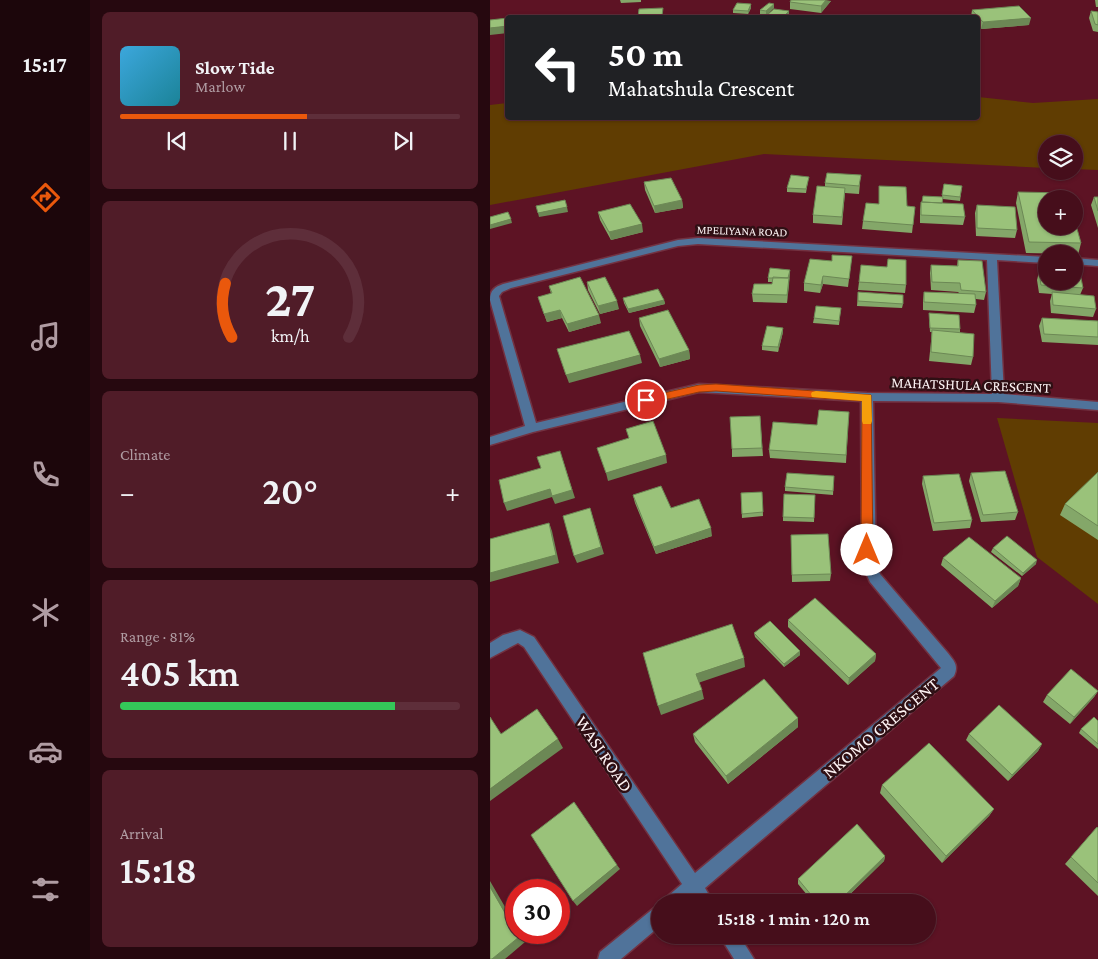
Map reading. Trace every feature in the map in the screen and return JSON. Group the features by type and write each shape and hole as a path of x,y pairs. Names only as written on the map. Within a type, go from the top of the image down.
{"street":[{"name":"MPELIYANA ROAD","path":"532,428 494,296 498,290 507,286 678,243 698,240 1038,259"},
{"path":"992,256 998,398"},
{"path":"1083,262 1098,263"},
{"name":"MAHATSHULA CRESCENT","path":"490,441 532,428 699,388 867,398 998,398 1098,406"},
{"name":"NKOMO CRESCENT","path":"684,894 949,671 942,657 874,578 869,564 867,398"},
{"name":"WASI ROAD","path":"490,651 508,640 520,636 529,642 698,894"},
{"path":"607,959 651,922"},
{"path":"734,944 745,959"}],"shaded area":[{"path":"980,97 1033,103 1098,99 1098,170 1083,169 1083,135 1038,135 1038,168 764,154 490,205 490,105 505,103 505,120 980,120"},
{"path":"997,418 1098,423 1098,604 1037,557"}],"building":[{"path":"791,0 826,0 821,6 790,2"},
{"path":"737,3 751,4 748,11 733,10"},
{"path":"769,3 774,4 766,11 760,10"},
{"path":"1019,6 1031,18 983,22 980,15 977,15 972,10"},
{"path":"663,8 662,15 638,15 639,9"},
{"path":"774,9 789,11 785,15 768,14"},
{"path":"1091,11 1098,12 1098,25 1095,24"},
{"path":"505,18 505,26 490,28 490,20"},
{"path":"827,173 861,175 859,186 825,183"},
{"path":"791,175 809,177 806,189 787,188"},
{"path":"671,178 682,200 654,206 644,182"},
{"path":"944,184 962,186 960,197 942,195"},
{"path":"817,186 845,188 842,217 813,215"},
{"path":"879,186 906,187 907,206 915,207 913,225 863,221 866,203 879,204"},
{"path":"1018,192 1038,192 1038,235 1079,235 1081,243 1029,242"},
{"path":"923,196 943,197 942,203 922,202"},
{"path":"1094,197 1098,197 1098,211"},
{"path":"565,200 567,207 538,213 536,206"},
{"path":"921,202 963,204 965,217 921,215"},
{"path":"630,204 642,224 609,232 598,212"},
{"path":"977,205 1015,207 1017,230 977,228"},
{"path":"508,212 511,219 490,225 490,217"},
{"path":"832,255 852,256 849,279 823,276 821,285 804,283 810,259 832,261"},
{"path":"888,259 906,260 906,285 859,282 861,265 887,267"},
{"path":"958,260 982,261 986,292 961,290 960,283 932,282 931,265 958,266"},
{"path":"770,268 790,270 788,278 768,278"},
{"path":"580,277 599,315 567,324 560,310 544,314 538,297 552,293 549,286"},
{"path":"605,277 617,301 598,306 587,282"},
{"path":"773,277 789,278 787,295 752,294 754,284 772,284"},
{"path":"658,289 664,300 628,309 623,298"},
{"path":"858,292 903,295 903,304 858,301"},
{"path":"924,292 975,294 976,305 924,302"},
{"path":"1052,292 1094,296 1096,309 1053,305"},
{"path":"816,306 841,308 839,321 814,318"},
{"path":"668,310 689,350 659,359 639,318"},
{"path":"929,313 959,315 960,329 930,328"},
{"path":"1042,318 1098,321 1098,337 1044,334"},
{"path":"767,326 783,328 778,347 762,346"},
{"path":"932,330 974,334 973,357 931,352"},
{"path":"629,331 640,355 566,375 557,349"},
{"path":"819,410 849,412 846,455 769,450 773,422 817,425"},
{"path":"760,416 762,448 732,449 730,417"},
{"path":"653,421 666,455 606,473 597,448 629,438 626,429"},
{"path":"560,451 572,490 552,496 550,489 504,503 499,480 541,468 537,457"},
{"path":"1005,471 1018,512 983,515 971,473"},
{"path":"1098,472 1098,526 1065,504"},
{"path":"787,473 834,476 833,491 785,487"},
{"path":"959,474 972,520 934,523 923,476"},
{"path":"661,486 671,508 699,499 711,528 654,547 633,495"},
{"path":"762,492 763,512 742,514 741,493"},
{"path":"784,494 815,495 814,518 783,517"},
{"path":"590,508 601,547 574,556 563,516"},
{"path":"549,523 556,555 490,573 490,539"},
{"path":"828,534 831,574 792,575 791,535"},
{"path":"1007,536 1037,560 1023,573 993,548"},
{"path":"969,537 1021,578 995,601 943,558"},
{"path":"815,598 876,654 849,678 788,620"},
{"path":"770,621 800,651 784,664 754,633"},
{"path":"732,624 744,658 696,674 702,690 658,706 643,653"},
{"path":"1071,669 1098,691 1074,717 1047,695"},
{"path":"764,679 798,718 726,776 693,734"},
{"path":"999,705 1042,744 1012,775 969,734"},
{"path":"537,709 558,739 490,789 490,717 501,734"},
{"path":"1094,717 1098,721 1098,744 1081,729"},
{"path":"929,743 994,809 946,856 882,785"},
{"path":"574,802 617,865 573,901 570,896 570,879 559,879 531,835"},
{"path":"857,824 885,856 846,894 810,894 798,879"},
{"path":"1098,828 1098,883 1071,857"},
{"path":"490,887 505,913 505,944 510,944 490,959"}],"slow traffic":[{"path":"816,394 867,398 867,421"}],"route":[{"path":"646,400 699,388 867,398 867,550"}]}
